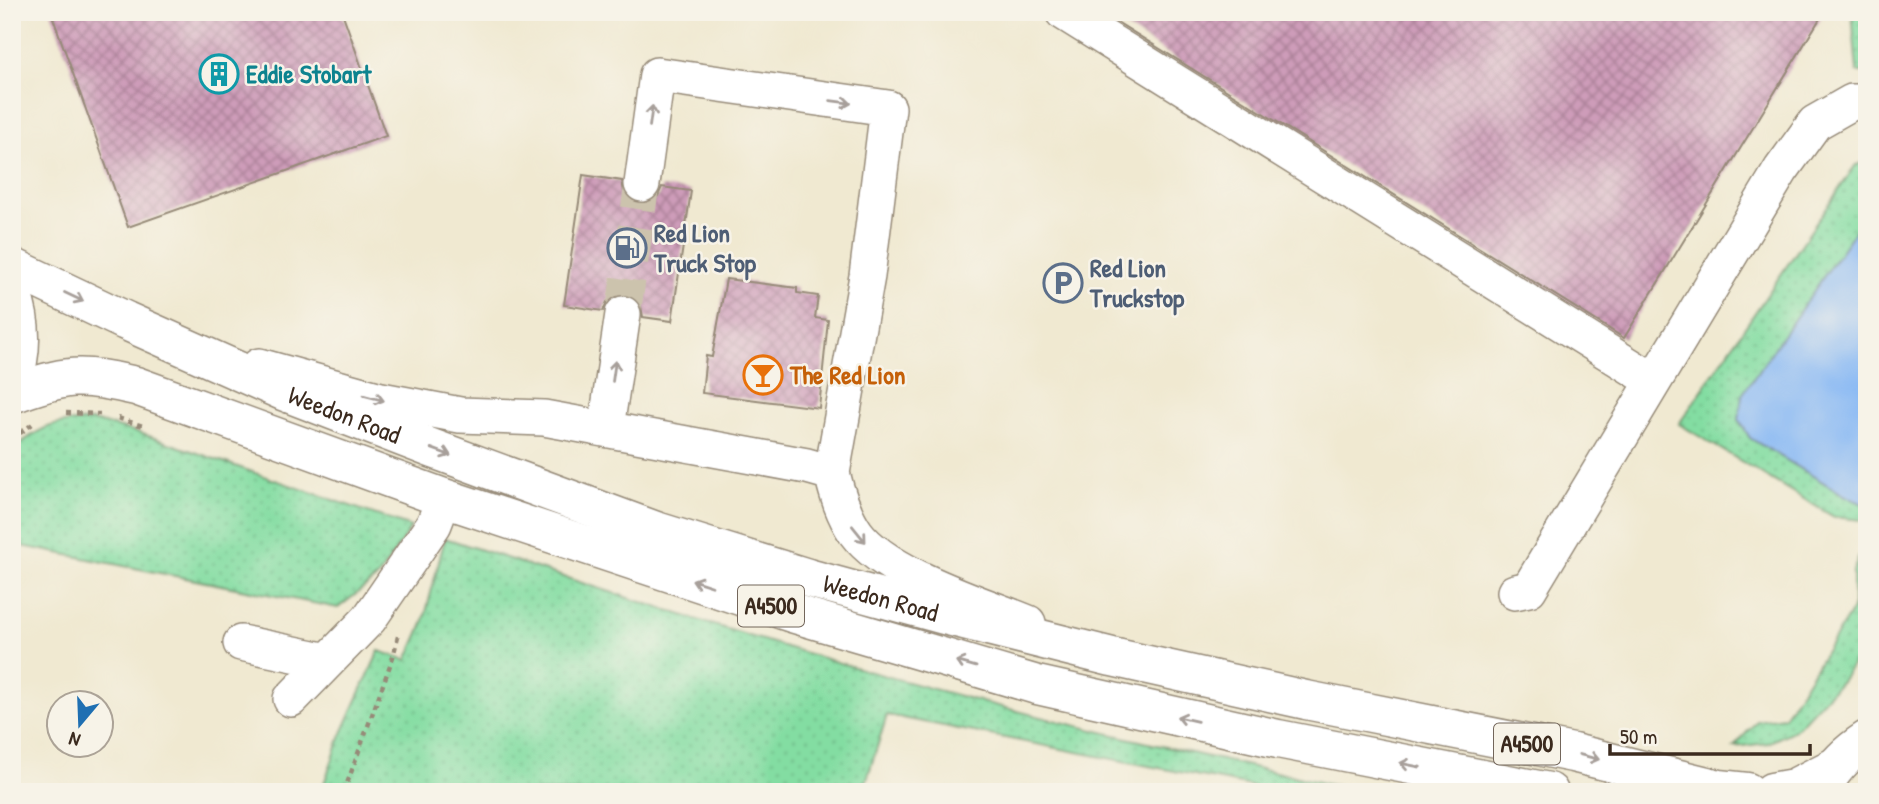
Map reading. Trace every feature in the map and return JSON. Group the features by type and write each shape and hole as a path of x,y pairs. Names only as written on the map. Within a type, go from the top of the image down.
{"highway":[{"name":"Weedon Road","path":"12,267 283,391 430,449 656,531 944,615 1112,657 1306,700 1573,753 1719,789 1747,792"},
{"path":"12,293 21,332 19,359 12,383"},
{"name":"Weedon Road","path":"12,394 48,380 72,376 97,377 136,386 444,498 792,613 1037,685 1278,739 1549,792"},
{"path":"1772,792 1794,788 1843,763"}],"street":[{"path":"1063,12 1654,381"},
{"path":"642,184 657,75 888,108 867,276 832,473 839,502 857,534 884,559 931,584 1112,657"},
{"path":"1515,592 1528,589 1781,170 1815,123 1852,102 1867,102"},
{"path":"606,428 623,314"},
{"path":"167,340 381,400 460,415 544,418 606,428 832,473"},
{"path":"291,699 369,619 434,524 444,498"},
{"path":"241,643 328,661"},
{"path":"1843,763 1867,718"}],"path":[{"path":"344,792 393,657 401,625"}],"green space":[{"path":"1852,12 1867,12 1867,72 1857,72"},
{"path":"1867,160 1867,218 1862,221 1743,395 1739,420 1750,438 1846,496 1863,504 1867,502 1867,526 1862,520 1834,517 1679,424 1855,166"},
{"path":"92,421 137,432 411,527 378,577 338,608 12,544 12,450 32,435 49,427 68,422"},
{"path":"445,538 692,618 879,674 1099,731 1363,792 1282,792 887,715 863,792 321,792 342,733 379,651 407,660 423,624"},
{"path":"1867,539 1867,644 1841,681 1795,730 1768,743 1734,747 1757,721 1784,717 1853,609 1853,571"}],"water":[{"path":"1867,218 1867,502 1863,504 1750,438 1739,420 1742,395 1862,221"}],"building":[{"name":"Eddie Stobart","path":"51,12 342,12 386,136 128,227"},
{"path":"1101,12 1824,12 1624,338"},
{"name":"Red Lion Truck Stop","path":"583,175 622,181 624,192 629,199 639,204 650,202 658,196 662,187 691,191 672,321 643,317 641,306 635,298 627,294 615,296 607,302 603,311 564,305"},
{"name":"The Red Lion","path":"726,279 797,288 797,293 818,296 815,318 828,320 819,408 702,393 706,356 712,357"}],"tunnel":[{"path":"623,314 642,184"}],"place":[{"name":"Eddie Stobart","path":"219,74"},
{"name":"Red Lion Truck Stop","path":"627,248"},
{"name":"Red Lion Truckstop","path":"1063,283"},
{"name":"The Red Lion","path":"763,375"}]}
